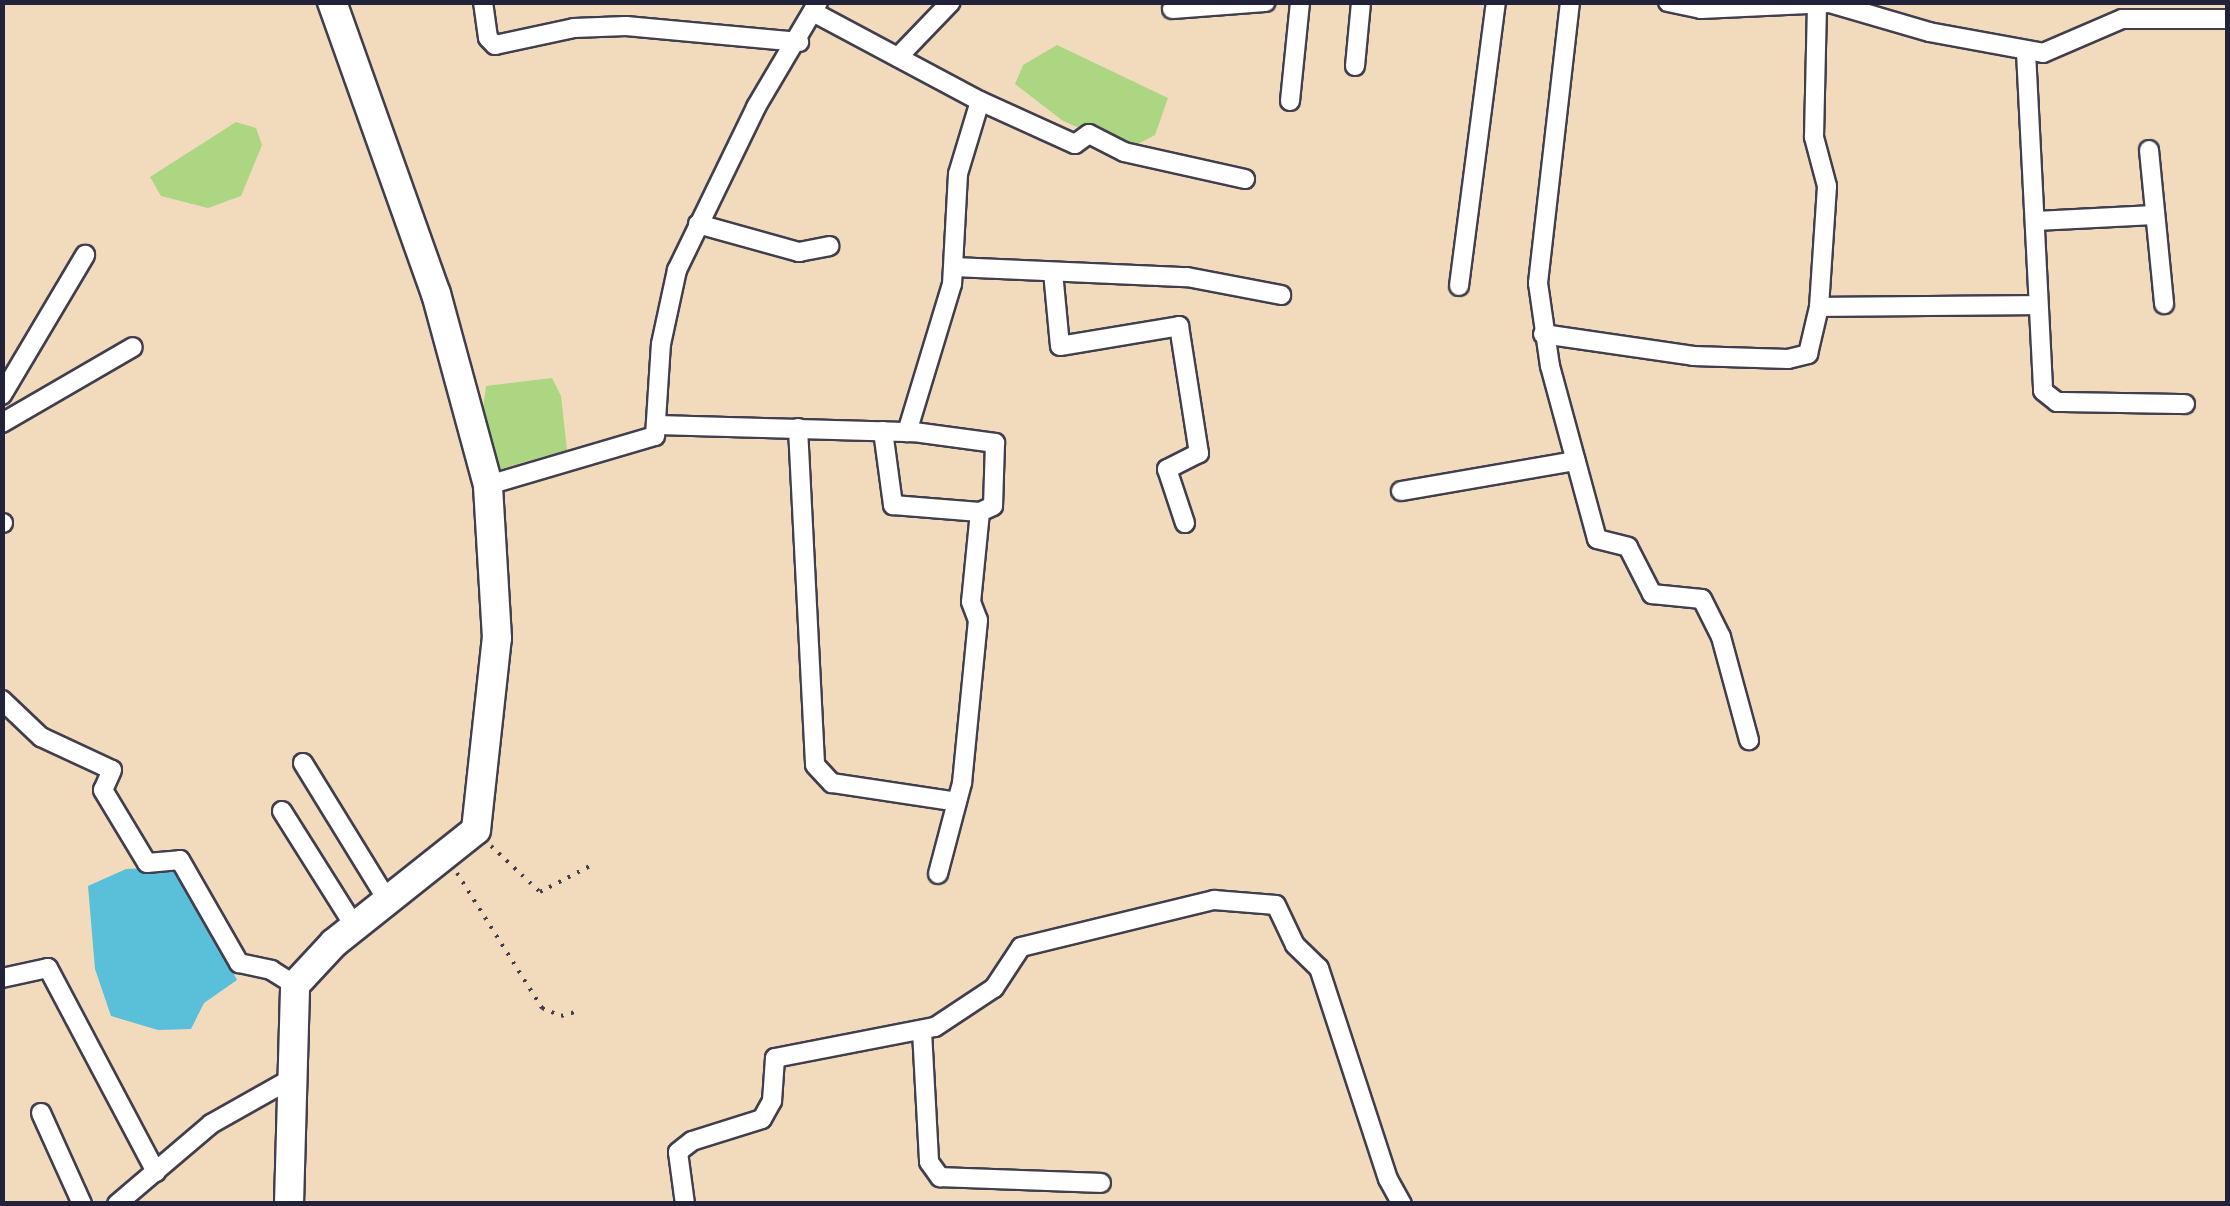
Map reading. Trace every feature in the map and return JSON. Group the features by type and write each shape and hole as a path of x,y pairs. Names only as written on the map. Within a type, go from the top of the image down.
{"street":[{"path":"289,1204 295,985 355,927 476,830 496,638 488,485 436,294 332,2"},
{"path":"483,2 488,38 495,45 574,28 626,26 799,42"},
{"path":"898,57 951,2"},
{"path":"1172,9 1266,2"},
{"path":"1290,100 1300,2"},
{"path":"1355,66 1361,2"},
{"path":"1459,286 1496,2"},
{"path":"1570,2 1538,283 1543,334 1597,539 1628,547 1652,594 1693,595 1706,606 1749,740"},
{"path":"1668,2 1700,8 1817,3 2026,52 2062,48 2122,19 2228,19"},
{"path":"1543,334 1693,356 1800,359 1813,348 1827,186 1814,137 1817,3"},
{"path":"488,485 640,444 655,436 661,344 677,270 756,107 799,42 816,7 980,102 1075,144 1089,134 1124,152 1246,179"},
{"path":"2026,52 2037,305 2047,397 2185,404"},
{"path":"907,432 954,268 958,174 980,102"},
{"path":"2149,150 2164,304"},
{"path":"2035,221 2156,215"},
{"path":"698,224 799,252 829,246"},
{"path":"2,394 85,255"},
{"path":"954,268 1187,277 1280,295"},
{"path":"1053,272 1060,346 1179,326 1198,453 1167,469 1185,523"},
{"path":"1819,307 2037,305"},
{"path":"2,422 133,346"},
{"path":"658,426 798,428 883,431 907,432 992,440 993,506 980,512 893,505 883,431"},
{"path":"798,428 815,764 832,783 957,802"},
{"path":"1401,491 1575,460"},
{"path":"938,874 957,802 978,620 971,602 980,512"},
{"path":"2,700 42,737 112,770 103,790 147,863 180,860 239,963 272,970 295,985"},
{"path":"303,764 388,902"},
{"path":"282,811 355,927"},
{"path":"685,1204 678,1152 692,1141 762,1119 772,1101 775,1058 922,1031 994,988 1015,954 1032,942 1188,903 1276,905 1295,946 1319,968 1388,1179 1402,1204"},
{"path":"2,978 48,968 156,1172"},
{"path":"922,1031 929,1162 940,1177 1101,1183"},
{"path":"117,1204 211,1124 290,1080"},
{"path":"41,1113 82,1204"}],"path":[{"path":"476,830 526,886 540,892 590,866"},
{"path":"448,856 542,1008 562,1016 575,1012"}],"green space":[{"path":"1057,45 1168,98 1155,135 1128,149 1063,121 1015,84 1023,65"},
{"path":"236,122 256,128 262,145 241,196 208,208 161,196 150,177"},
{"path":"552,378 561,396 567,450 497,470 482,418 486,386"}],"water":[{"path":"170,867 190,890 237,980 204,1003 191,1029 158,1030 111,1016 95,969 88,886 126,869"}]}
